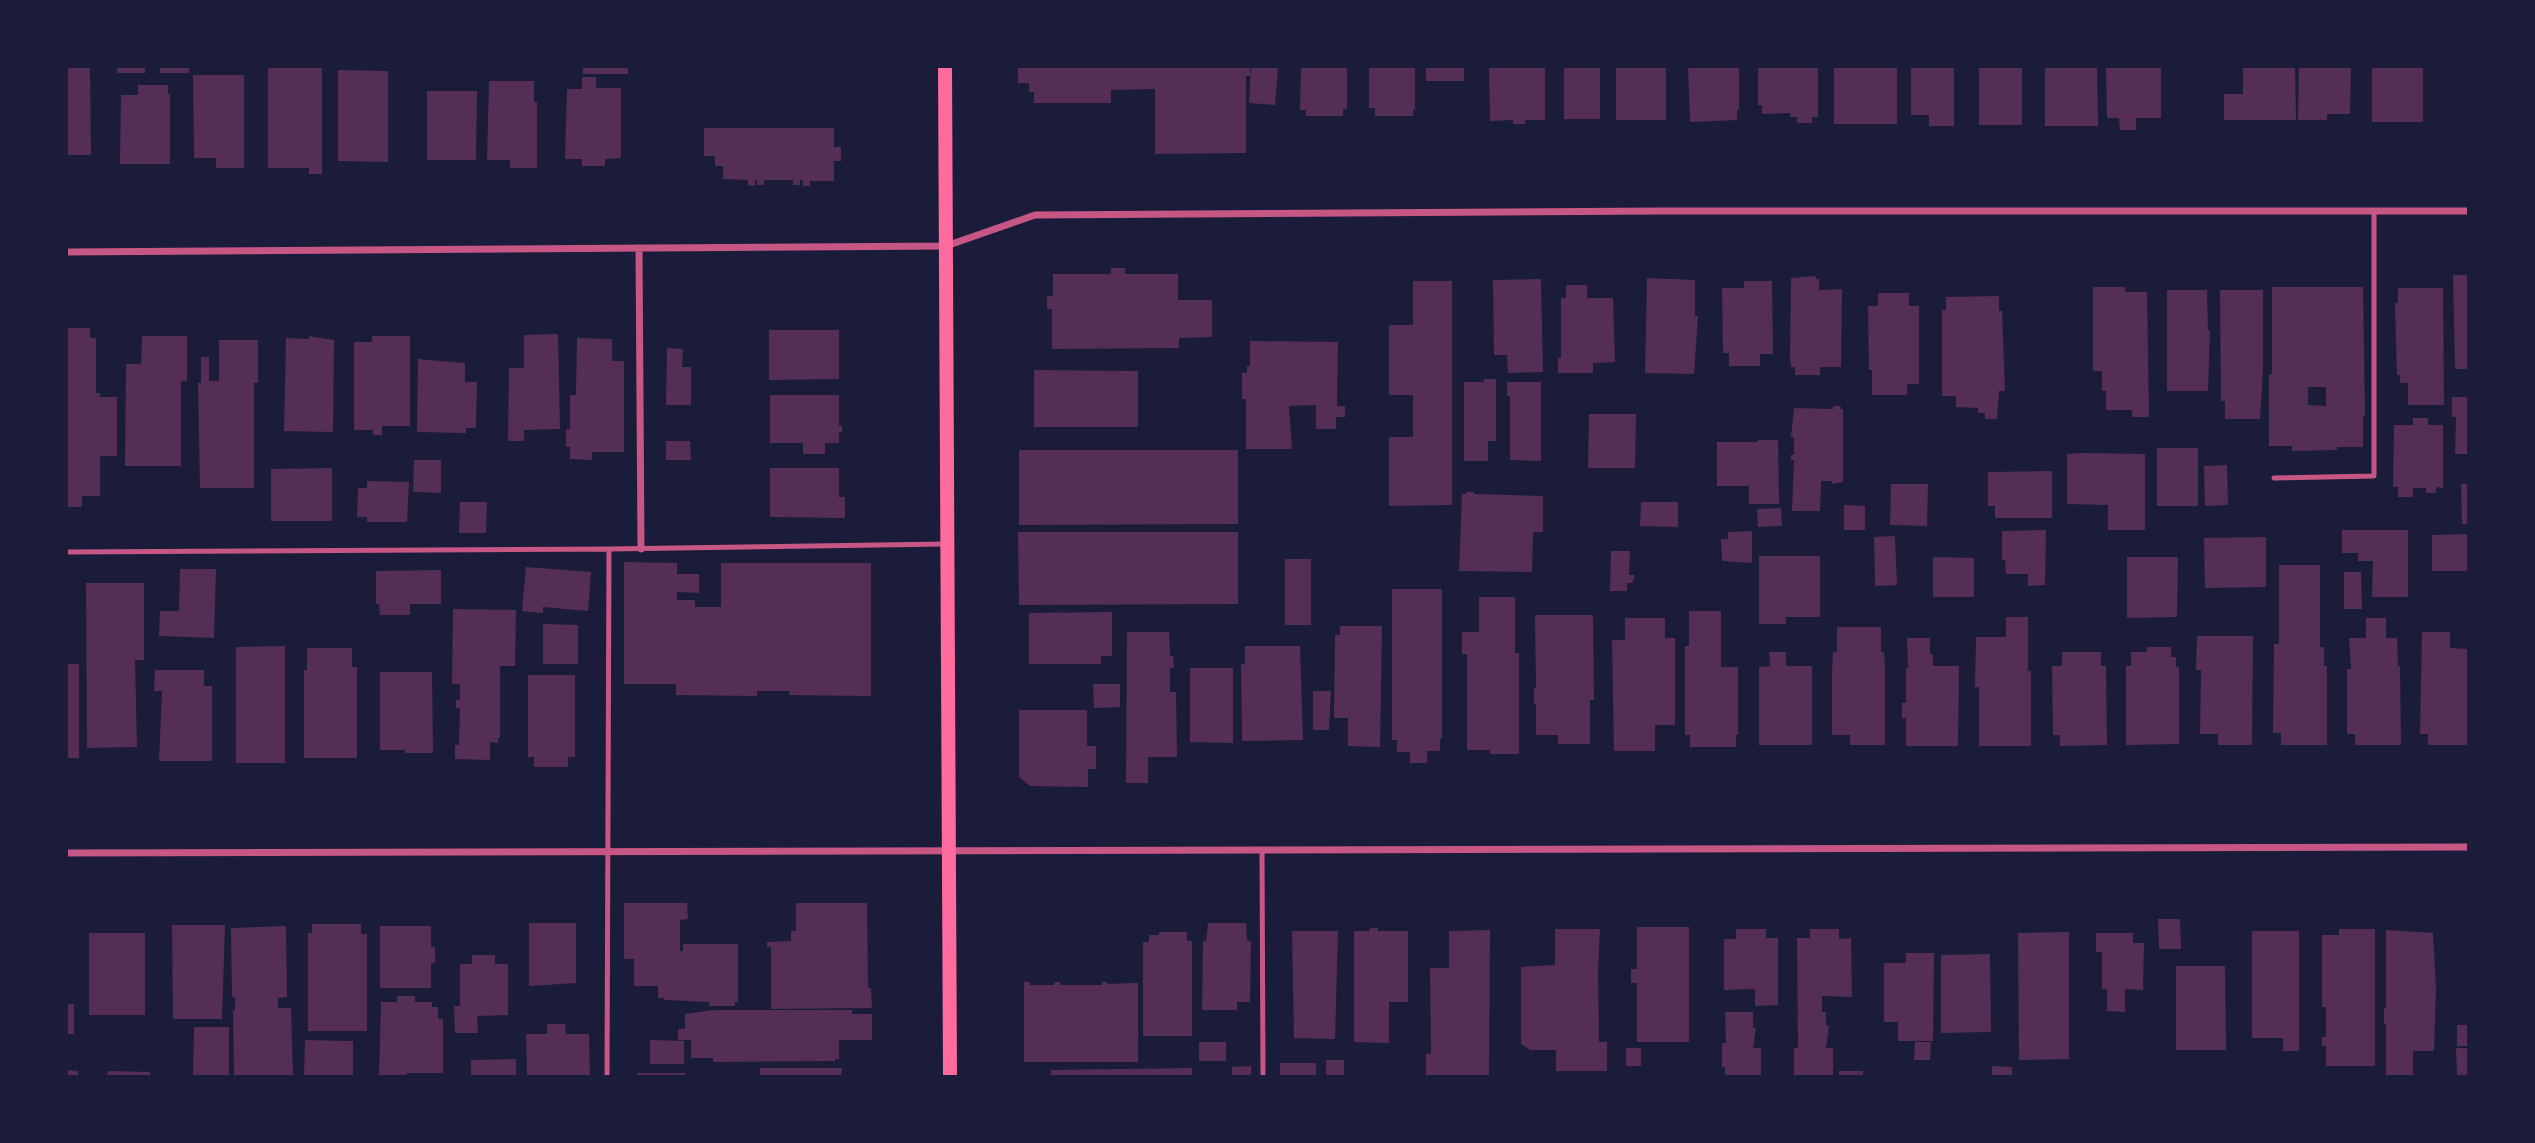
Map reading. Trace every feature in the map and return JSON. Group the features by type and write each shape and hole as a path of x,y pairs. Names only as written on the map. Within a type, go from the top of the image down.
{"main road":[{"path":"946,66 950,1076"}],"street":[{"path":"66,252 946,246 1035,215 1644,211 2469,211"},
{"path":"639,248 642,549"},
{"path":"66,853 2469,847"}],"lane":[{"path":"2274,478 2374,476 2374,211"},
{"path":"66,552 642,549 949,544"},
{"path":"607,1076 609,549"},
{"path":"1262,851 1263,1076"}],"building":[{"path":"66,66 90,66 91,155 66,155"},
{"path":"117,66 145,66 145,73 117,73"},
{"path":"160,66 189,66 189,73 160,73"},
{"path":"268,66 322,66 322,174 309,174 309,168 268,168"},
{"path":"583,66 628,66 628,74 583,74"},
{"path":"1251,66 1278,68 1275,105 1249,103"},
{"path":"1301,66 1347,66 1347,109 1343,109 1343,116 1306,116 1306,110 1300,110"},
{"path":"1369,66 1415,66 1413,116 1375,116 1375,108 1369,108"},
{"path":"1426,66 1464,66 1464,81 1426,81"},
{"path":"1489,66 1545,66 1545,120 1525,120 1525,124 1513,124 1513,120 1490,121"},
{"path":"1564,66 1600,66 1600,119 1564,119"},
{"path":"1616,66 1666,66 1666,120 1616,120"},
{"path":"1688,66 1739,66 1737,120 1690,122"},
{"path":"1758,66 1818,66 1818,117 1812,117 1812,123 1797,123 1797,117 1790,117 1790,113 1762,114 1762,105 1758,105"},
{"path":"1834,66 1897,66 1897,124 1834,124"},
{"path":"1911,66 1954,66 1954,126 1929,126 1929,115 1911,115"},
{"path":"1979,66 2022,66 2022,125 1979,125"},
{"path":"2045,66 2097,66 2098,126 2045,126"},
{"path":"2106,66 2161,66 2161,118 2136,118 2136,130 2120,130 2119,118 2107,118"},
{"path":"2243,66 2295,66 2296,120 2224,120 2224,94 2243,94"},
{"path":"2299,66 2351,66 2350,114 2327,114 2327,120 2298,120"},
{"path":"2372,66 2423,66 2423,122 2372,122"},
{"path":"1018,67 1250,67 1250,76 1246,76 1246,153 1155,154 1155,89 1111,90 1111,103 1034,103 1034,92 1029,92 1029,83 1018,83"},
{"path":"338,70 388,71 388,162 338,161"},
{"path":"193,75 244,75 244,168 216,168 216,158 194,158"},
{"path":"582,77 596,77 596,88 621,88 621,158 605,159 605,166 582,166 582,159 565,159 567,89 582,89"},
{"path":"489,81 534,81 534,102 537,102 537,168 510,168 510,160 487,160"},
{"path":"138,85 168,85 170,164 120,164 121,95 138,95"},
{"path":"427,91 477,91 476,160 427,160"},
{"path":"704,128 834,128 834,147 841,147 841,161 834,161 834,181 810,181 810,186 803,186 803,180 800,180 800,185 793,185 793,180 764,180 764,185 757,185 755,180 755,186 748,185 748,180 723,179 723,166 715,166 715,156 704,156"},
{"path":"1111,268 1125,268 1125,274 1178,274 1178,300 1212,300 1212,337 1179,338 1179,348 1052,349 1052,309 1047,309 1047,296 1053,296 1053,274 1111,274"},
{"path":"2453,275 2468,275 2468,369 2455,369"},
{"path":"1816,276 1816,279 1819,279 1819,290 1842,289 1841,367 1820,367 1820,375 1795,375 1795,367 1791,367 1790,357 1791,278"},
{"path":"1647,278 1695,280 1695,316 1698,316 1694,374 1645,373"},
{"path":"1541,279 1543,372 1508,373 1507,355 1494,355 1493,280"},
{"path":"1413,281 1452,281 1452,505 1389,506 1389,437 1413,437 1413,395 1389,395 1389,325 1413,325"},
{"path":"1744,281 1772,281 1773,354 1760,354 1760,366 1729,366 1729,353 1723,353 1722,288 1744,288"},
{"path":"1566,285 1587,285 1587,298 1613,298 1615,362 1593,363 1593,373 1558,373 1558,358 1561,358 1561,298 1566,298"},
{"path":"2093,287 2125,287 2125,292 2147,292 2149,417 2132,417 2132,410 2106,410 2102,371 2093,371"},
{"path":"2272,287 2363,287 2363,447 2292,451 2292,446 2269,446 2269,375 2272,374","holes":["2308,387 2326,387 2326,406 2308,405"]},
{"path":"2398,288 2443,288 2444,405 2408,405 2408,383 2400,383 2400,375 2397,375 2395,303 2398,303"},
{"path":"2167,290 2207,290 2210,330 2208,391 2167,391"},
{"path":"2220,290 2263,290 2260,419 2225,419 2225,401 2221,401"},
{"path":"1878,293 1909,293 1909,306 1919,306 1919,384 1907,384 1907,395 1872,395 1868,306 1878,306"},
{"path":"1999,296 2005,391 1999,391 1997,419 1985,419 1985,413 1978,413 1978,408 1956,407 1956,396 1942,396 1942,310 1946,310 1946,297"},
{"path":"66,328 90,328 90,338 96,338 96,393 100,393 100,397 117,397 117,456 100,456 100,496 82,496 82,507 67,507"},
{"path":"769,330 839,330 839,379 769,380"},
{"path":"558,334 560,429 524,430 524,441 508,441 509,368 524,368 524,335"},
{"path":"142,336 187,336 187,381 181,381 181,466 125,466 126,364 141,364"},
{"path":"309,336 334,340 333,432 284,431 286,338 309,339"},
{"path":"372,336 410,336 410,426 382,426 382,435 373,435 373,430 354,430 354,342 372,342"},
{"path":"577,338 612,339 612,361 624,361 624,452 592,452 592,460 570,459 570,447 566,447 566,429 570,429 570,395 576,395"},
{"path":"219,340 258,340 258,383 254,383 254,488 200,488 198,383 201,383 201,357 209,357 209,381 219,381"},
{"path":"1250,341 1338,342 1337,406 1345,406 1345,417 1336,417 1336,429 1316,429 1316,405 1289,406 1292,449 1246,449 1246,399 1242,399 1242,373 1247,373 1247,366 1250,366"},
{"path":"667,348 683,349 682,367 691,367 691,405 666,405"},
{"path":"418,359 465,363 465,382 477,382 476,428 466,428 466,433 417,432"},
{"path":"1034,370 1138,371 1138,427 1034,427"},
{"path":"1484,379 1496,379 1496,441 1488,441 1488,461 1464,461 1464,382 1484,382"},
{"path":"1507,382 1541,382 1541,461 1510,460 1510,396 1507,396"},
{"path":"770,395 839,395 839,426 842,426 842,432 839,432 839,443 825,443 825,454 803,454 803,443 770,443"},
{"path":"2452,397 2468,397 2468,454 2455,454 2456,417 2452,417"},
{"path":"1833,406 1841,406 1840,409 1843,409 1843,482 1832,484 1832,481 1821,481 1820,511 1792,511 1794,460 1791,460 1791,455 1794,455 1794,437 1791,437 1794,408 1833,409"},
{"path":"1589,414 1636,414 1635,468 1588,468"},
{"path":"2413,418 2428,418 2428,425 2443,425 2443,488 2436,487 2436,493 2426,493 2426,488 2413,488 2413,497 2398,497 2398,487 2393,487 2394,425 2413,425"},
{"path":"1778,440 1779,504 1749,504 1749,486 1717,486 1717,442"},
{"path":"666,441 690,441 691,460 666,460"},
{"path":"2157,448 2198,448 2198,506 2157,506"},
{"path":"1019,450 1238,450 1238,524 1019,525"},
{"path":"2067,454 2145,454 2145,530 2108,530 2108,505 2067,504"},
{"path":"414,460 441,460 441,493 413,492"},
{"path":"2227,465 2228,505 2205,506 2204,466"},
{"path":"332,468 332,521 271,521 271,469"},
{"path":"770,468 839,468 839,497 845,497 845,518 770,517"},
{"path":"2052,471 2052,518 1995,518 1995,506 1988,506 1988,472"},
{"path":"367,481 409,482 407,522 367,522 367,517 357,517 358,488 367,488"},
{"path":"1891,484 1928,484 1927,526 1890,525"},
{"path":"2461,484 2468,484 2468,524 2462,524"},
{"path":"1462,494 1543,496 1543,532 1533,532 1532,572 1459,571"},
{"path":"460,502 487,502 486,533 459,533"},
{"path":"1641,502 1678,502 1678,527 1640,526"},
{"path":"1844,505 1865,506 1865,530 1844,530"},
{"path":"1781,508 1782,526 1758,527 1757,509"},
{"path":"2046,530 2045,585 2028,586 2028,574 2006,574 2005,560 2002,560 2002,531"},
{"path":"2342,530 2408,530 2408,597 2372,597 2373,561 2358,561 2358,553 2342,553"},
{"path":"1752,531 1752,563 1722,561 1721,539 1728,539 1728,532"},
{"path":"1018,532 1238,532 1238,604 1019,605"},
{"path":"2468,534 2468,571 2432,571 2432,535"},
{"path":"1895,536 1897,585 1875,586 1874,537"},
{"path":"2266,537 2266,587 2205,588 2204,538"},
{"path":"1611,551 1630,551 1629,575 1634,575 1634,579 1632,583 1627,583 1627,591 1610,591"},
{"path":"1759,556 1820,556 1820,617 1786,617 1786,624 1759,624"},
{"path":"1933,557 1974,558 1974,597 1933,597"},
{"path":"2127,557 2178,557 2177,617 2127,618"},
{"path":"1285,559 1311,559 1311,625 1285,625"},
{"path":"624,562 677,563 677,574 699,574 699,593 677,592 677,600 695,600 695,607 721,607 721,563 871,563 871,696 789,695 789,691 757,691 757,696 676,695 676,684 624,684"},
{"path":"2279,565 2320,565 2320,647 2324,647 2324,666 2327,666 2327,745 2281,745 2281,733 2273,733 2274,644 2279,644"},
{"path":"526,567 591,572 588,611 543,607 543,613 522,611"},
{"path":"180,569 216,569 214,638 159,636 160,611 179,611"},
{"path":"441,570 441,604 410,604 410,615 380,615 379,604 376,604 376,571"},
{"path":"2344,572 2361,572 2362,609 2344,609"},
{"path":"86,583 144,583 144,660 135,660 137,747 87,748"},
{"path":"1392,589 1442,589 1442,739 1440,751 1427,751 1427,763 1410,763 1410,752 1397,752 1397,740 1392,740"},
{"path":"1479,597 1515,597 1515,653 1519,653 1519,754 1490,754 1490,750 1467,750 1467,654 1462,654 1462,632 1479,632"},
{"path":"453,609 516,610 515,666 500,666 500,738 498,743 490,742 490,760 455,759 455,745 459,745 460,708 456,708 456,700 460,700 460,684 452,684"},
{"path":"1689,611 1721,611 1721,667 1738,667 1736,747 1690,747 1690,735 1685,735 1685,646 1689,646"},
{"path":"1112,612 1112,656 1101,656 1101,664 1029,664 1029,613"},
{"path":"1535,615 1593,615 1594,700 1590,700 1590,744 1558,744 1558,735 1536,735"},
{"path":"2006,617 2028,617 2031,746 1979,746 1979,687 1975,687 1976,637 2006,637"},
{"path":"1625,618 1665,618 1665,638 1675,638 1675,725 1655,725 1655,751 1614,751 1612,640 1625,640"},
{"path":"2366,618 2386,618 2386,638 2397,638 2401,745 2355,745 2355,734 2347,734 2347,669 2351,669 2349,638 2366,638"},
{"path":"543,624 578,625 578,664 543,664"},
{"path":"1340,626 1382,626 1380,747 1348,746 1348,718 1334,718 1335,635 1340,635"},
{"path":"1837,627 1881,627 1881,652 1884,652 1885,667 1885,745 1850,745 1850,735 1832,735 1832,671 1833,652 1837,652"},
{"path":"1127,632 1169,632 1170,656 1173,656 1170,692 1176,692 1177,757 1148,757 1148,783 1126,783"},
{"path":"2422,632 2450,632 2450,648 2468,649 2468,745 2428,745 2428,734 2420,734"},
{"path":"2197,636 2253,636 2252,745 2218,745 2218,734 2200,734 2201,670 2196,670"},
{"path":"1907,638 1930,638 1933,666 1959,666 1958,746 1906,746 1906,718 1902,718 1902,703 1906,703"},
{"path":"285,646 285,763 236,763 236,647"},
{"path":"1245,646 1300,646 1303,740 1242,741 1241,664 1245,664"},
{"path":"2147,647 2171,647 2171,657 2176,657 2176,667 2179,667 2179,744 2126,745 2126,666 2131,666 2131,652 2147,652"},
{"path":"307,648 352,648 352,667 357,667 357,758 304,758 304,670 307,670"},
{"path":"1769,652 1786,652 1786,666 1812,666 1812,745 1759,745 1759,667 1770,666"},
{"path":"2062,652 2101,652 2101,666 2106,666 2107,745 2060,746 2060,735 2053,735 2052,666 2062,666"},
{"path":"66,664 79,664 79,758 66,758"},
{"path":"1190,668 1233,668 1233,743 1190,742"},
{"path":"155,670 204,670 204,686 212,686 212,761 159,761 162,691 154,691"},
{"path":"380,672 432,672 433,753 380,750"},
{"path":"528,675 575,675 575,757 568,757 568,767 534,767 534,757 528,757"},
{"path":"1093,684 1120,684 1120,707 1094,708"},
{"path":"1313,691 1331,691 1329,730 1313,730"},
{"path":"1019,710 1087,710 1087,746 1096,746 1096,769 1088,769 1088,787 1030,786 1019,777"},
{"path":"624,903 687,903 688,919 680,920 680,951 683,951 683,944 738,944 738,1002 735,1002 735,1006 709,1006 709,1002 664,1000 658,998 658,986 634,986 634,959 624,959"},
{"path":"796,903 867,903 868,988 871,988 872,1008 771,1009 771,947 767,947 767,942 791,941 791,931 796,931"},
{"path":"2158,919 2180,919 2181,949 2159,949"},
{"path":"529,923 576,923 576,983 529,986"},
{"path":"1208,923 1246,923 1247,941 1251,941 1250,1002 1237,1002 1237,1010 1202,1010 1203,941 1206,941"},
{"path":"312,924 361,924 361,934 367,934 367,1031 308,1031 308,933 312,933"},
{"path":"172,925 225,925 222,1019 173,1019"},
{"path":"286,926 287,997 278,998 278,1008 291,1008 293,1076 234,1076 235,997 232,997 231,928"},
{"path":"380,926 431,926 431,947 435,947 435,963 431,963 431,988 380,988"},
{"path":"1637,927 1689,927 1689,1042 1637,1042 1637,983 1631,983 1631,969 1637,969"},
{"path":"1370,928 1378,928 1378,931 1408,931 1408,1002 1389,1002 1389,1043 1354,1042 1354,931 1370,931"},
{"path":"1555,929 1600,929 1599,1042 1607,1042 1607,1071 1556,1071 1556,1050 1530,1050 1521,1044 1521,967 1555,965"},
{"path":"1736,929 1766,929 1766,938 1778,938 1778,1005 1755,1006 1755,989 1724,990 1724,939 1736,939"},
{"path":"1810,929 1839,929 1839,939 1851,938 1852,997 1822,996 1822,1012 1826,1012 1826,1026 1829,1026 1826,1048 1833,1048 1833,1076 1794,1076 1794,1048 1798,1048 1797,938 1810,938"},
{"path":"2339,929 2375,929 2375,1066 2326,1066 2326,1046 2322,1046 2322,1037 2326,1037 2326,1007 2322,1007 2322,935 2339,935"},
{"path":"1490,930 1489,1076 1426,1076 1426,1054 1431,1054 1430,968 1449,968 1449,931"},
{"path":"2386,930 2433,933 2436,988 2434,1051 2413,1051 2413,1076 2386,1076"},
{"path":"1292,931 1338,931 1335,1039 1294,1038"},
{"path":"2252,931 2299,931 2299,1051 2283,1051 2283,1038 2252,1038"},
{"path":"1159,932 1187,932 1187,941 1192,941 1192,1036 1143,1036 1143,942 1149,942 1149,935 1159,935"},
{"path":"2069,932 2069,1059 2019,1060 2018,933"},
{"path":"89,933 145,933 145,1015 89,1015"},
{"path":"2096,933 2133,933 2133,943 2144,943 2143,990 2125,989 2125,1012 2107,1011 2107,989 2102,989 2102,952 2096,952"},
{"path":"1906,953 1934,953 1933,1041 1898,1041 1898,1022 1884,1022 1884,963 1906,963"},
{"path":"1990,954 1991,1032 1941,1033 1941,955"},
{"path":"472,955 495,955 495,964 508,964 508,1015 477,1016 478,1033 455,1033 454,1006 460,1006 460,964 472,964"},
{"path":"2176,966 2225,966 2226,1050 2176,1050"},
{"path":"1024,982 1030,982 1030,985 1054,985 1055,982 1060,982 1060,985 1138,983 1138,1062 1024,1062"},
{"path":"397,996 415,996 415,1002 432,1002 432,1007 438,1007 438,1019 443,1019 443,1073 379,1076 381,1002 397,1002"},
{"path":"66,1004 74,1004 74,1034 66,1034"},
{"path":"714,1010 852,1010 852,1014 872,1014 872,1040 839,1040 839,1059 835,1061 713,1062 713,1058 691,1058 691,1040 678,1040 678,1029 685,1029 685,1014"},
{"path":"1725,1012 1753,1012 1753,1028 1756,1028 1753,1048 1761,1048 1761,1076 1725,1076 1725,1067 1722,1067 1722,1043 1726,1043"},
{"path":"547,1024 565,1024 566,1034 589,1034 590,1076 527,1076 526,1034 547,1034"},
{"path":"2457,1025 2468,1025 2468,1046 2457,1046"},
{"path":"194,1027 229,1027 229,1076 193,1076"},
{"path":"305,1040 353,1041 353,1076 304,1076"},
{"path":"650,1040 684,1041 684,1064 650,1064"},
{"path":"1199,1042 1226,1042 1226,1061 1199,1061"},
{"path":"1915,1042 1931,1042 1930,1060 1914,1060"},
{"path":"1626,1048 1641,1048 1641,1066 1626,1066"},
{"path":"2456,1048 2468,1048 2468,1076 2457,1076"},
{"path":"516,1059 516,1076 471,1076 471,1060"},
{"path":"1326,1060 1344,1060 1344,1076 1326,1076"},
{"path":"1280,1063 1316,1063 1316,1076 1280,1076"},
{"path":"1251,1066 1251,1076 1232,1076 1232,1067"},
{"path":"1992,1066 2012,1067 2012,1076 1992,1076"},
{"path":"760,1068 842,1068 841,1076 760,1076"},
{"path":"1192,1068 1192,1076 1051,1076 1051,1070"},
{"path":"66,1070 78,1071 78,1076 66,1076"},
{"path":"108,1071 150,1072 150,1076 107,1076"},
{"path":"1839,1071 1863,1071 1863,1076 1839,1076"},
{"path":"637,1073 685,1073 685,1076 637,1076"}]}
